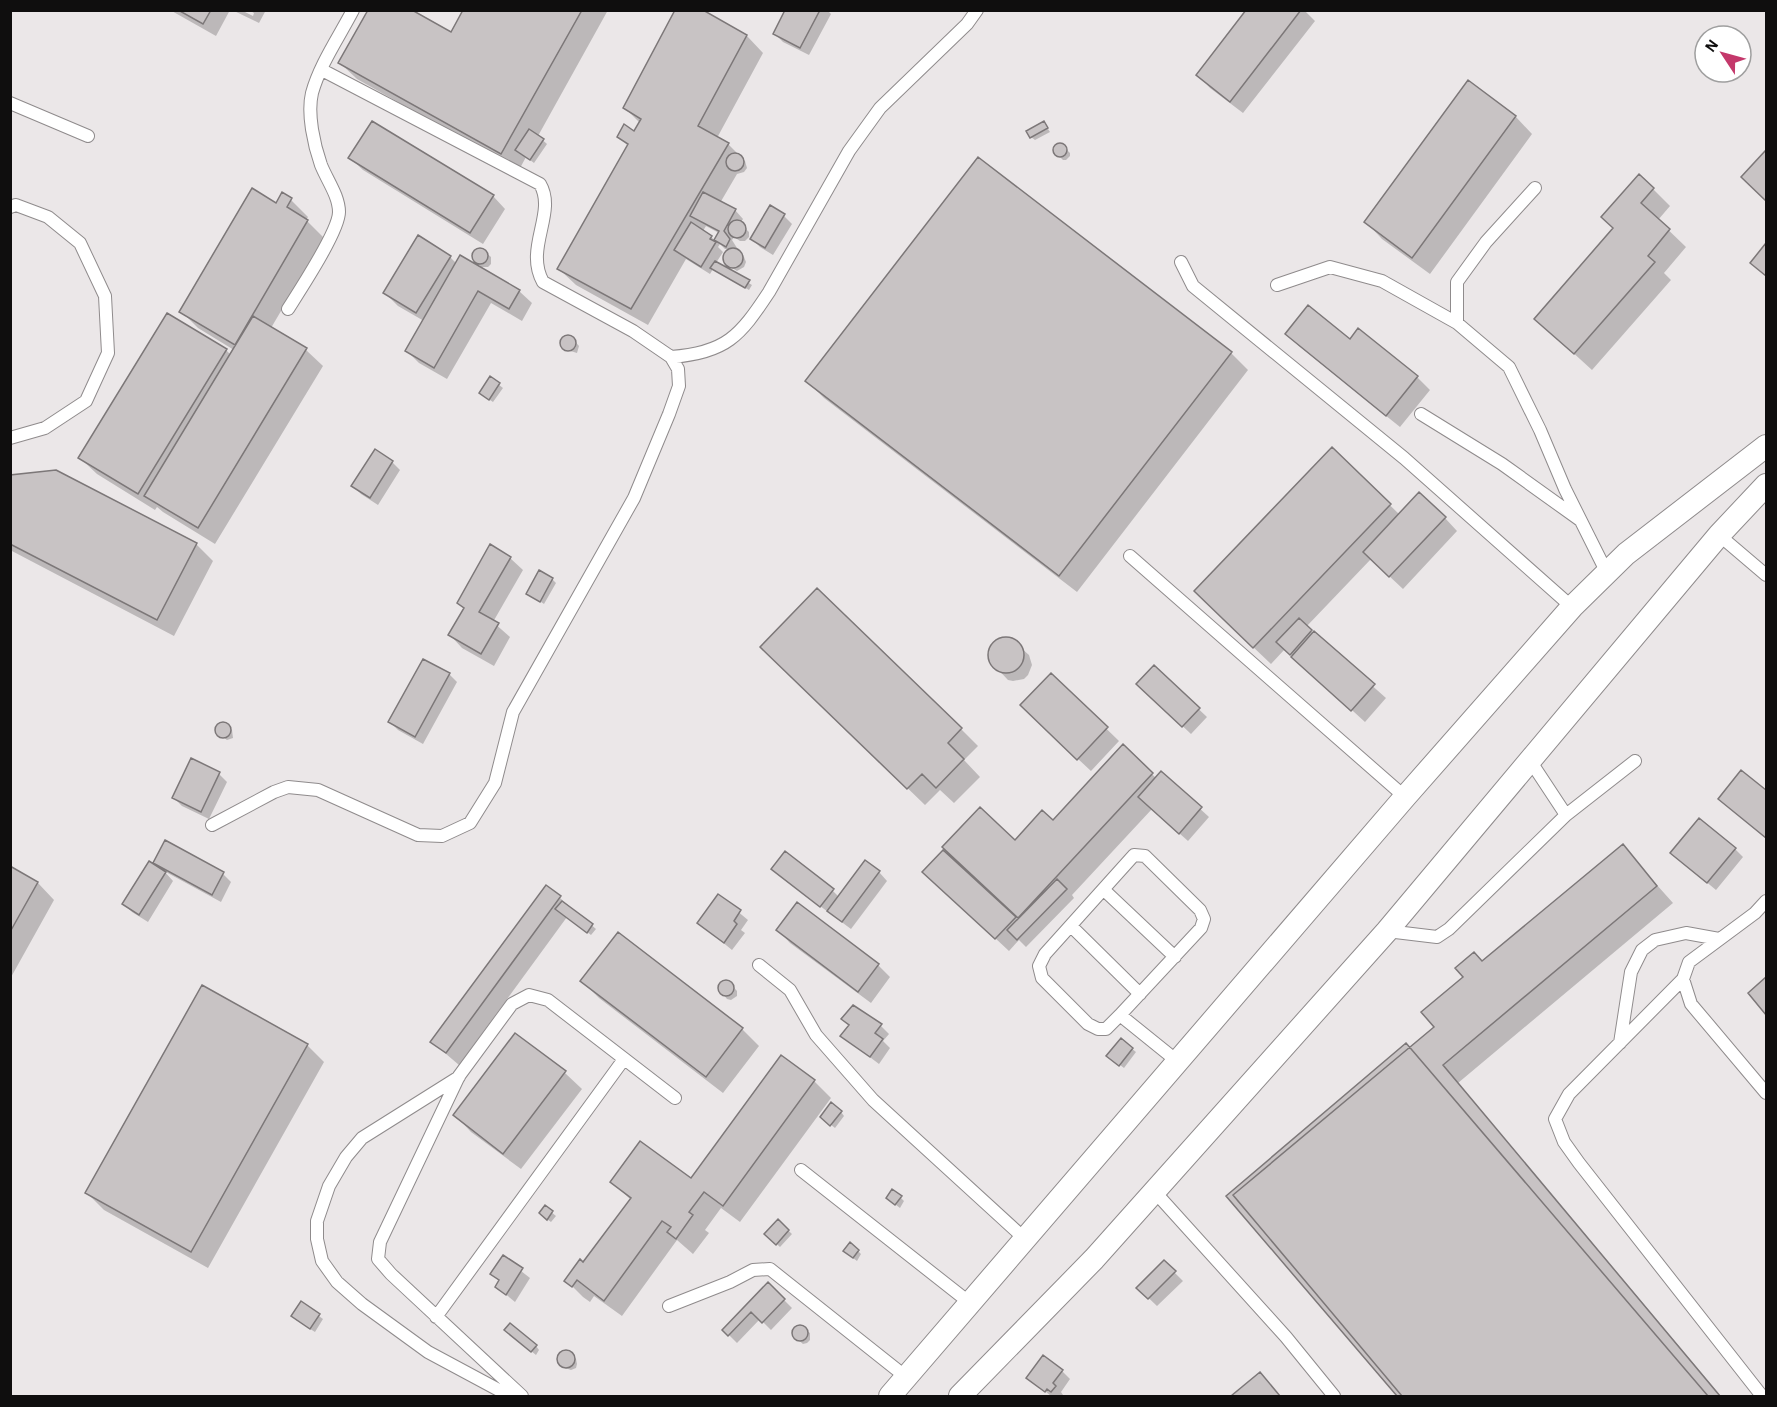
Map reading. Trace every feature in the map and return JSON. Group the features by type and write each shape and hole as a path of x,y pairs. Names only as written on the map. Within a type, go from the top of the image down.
{"street":[{"path":"890,1396 1404,797 1572,607 1626,554 1767,446"},
{"path":"963,1395 1094,1259 1388,931 1719,535 1767,485"}],"lane":[{"path":"288,309 336,229 339,213 337,199 321,165 312,118 312,94 322,69 353,10"},
{"path":"671,357 692,355 722,346 741,329 769,292 849,151 880,108 967,24 977,10"},
{"path":"212,825 288,787 318,790 418,835 442,836 470,823 495,783 513,712 634,498 679,386 678,369 671,357 633,331 543,282 536,271 536,257 546,202 545,192 540,184 322,69"},
{"path":"10,103 88,136"},
{"path":"1457,323 1457,282 1486,242 1535,188"},
{"path":"10,207 16,205 48,217 80,243 105,296 108,353 86,401 45,428 10,438"},
{"path":"1181,262 1193,286 1404,458 1572,607"},
{"path":"1277,285 1330,267 1382,281 1457,323 1509,367 1606,573"},
{"path":"1421,414 1502,464 1581,521"},
{"path":"1719,535 1767,575"},
{"path":"1130,556 1404,797"},
{"path":"1388,931 1437,937 1449,929 1566,815 1635,761"},
{"path":"1531,762 1566,815"},
{"path":"1139,854 1144,856 1200,910 1204,919 1201,928 1120,1015 1106,1029 1098,1029 1088,1024 1042,978 1039,966 1045,954 1104,890 1134,855 1139,854"},
{"path":"1104,890 1175,957"},
{"path":"1762,1396 1579,1163 1564,1142 1555,1119 1569,1094 1683,979 1689,962 1755,913 1767,901"},
{"path":"1071,926 1140,994"},
{"path":"1620,1043 1631,972 1642,950 1656,940 1686,933 1719,939"},
{"path":"759,965 790,990 816,1035 873,1100 1025,1239"},
{"path":"1683,979 1691,1004 1767,1093"},
{"path":"522,1396 391,1275 378,1258 380,1242 459,1076 512,1004 529,995 548,1000 675,1098"},
{"path":"1120,1015 1177,1062"},
{"path":"436,1317 624,1059"},
{"path":"459,1076 417,1105 362,1138 346,1157 329,1186 317,1221 317,1239 322,1261 337,1282 362,1304 428,1352 510,1396"},
{"path":"801,1170 970,1303"},
{"path":"1155,1192 1286,1337 1334,1396"},
{"path":"669,1306 730,1282 753,1270 770,1269 906,1377"}],"building":[{"path":"178,10 211,10 203,24"},
{"path":"368,10 412,10 451,32 463,10 582,10 501,154 338,63"},
{"path":"675,10 703,10 747,35 698,126 729,143 631,309 557,269 628,144 617,137 624,124 634,131 641,119 623,108"},
{"path":"785,10 820,10 800,48 773,34"},
{"path":"1246,10 1301,10 1230,102 1196,75"},
{"path":"1468,80 1516,116 1412,258 1364,222"},
{"path":"372,121 494,195 470,233 348,158"},
{"path":"1044,121 1048,128 1030,138 1026,131"},
{"path":"529,129 544,139 530,160 515,150"},
{"path":"1060,143 1065,145 1067,150 1065,155 1060,157 1055,155 1053,150 1055,145"},
{"path":"1766,150 1766,201 1741,177"},
{"path":"735,153 741,156 744,162 741,168 735,171 729,168 726,162 729,156"},
{"path":"978,157 1232,352 1059,576 805,381"},
{"path":"1639,174 1654,188 1641,203 1670,229 1648,256 1655,262 1574,354 1534,319 1613,228 1601,217"},
{"path":"252,188 276,203 282,192 292,198 287,207 308,220 235,345 179,312"},
{"path":"703,192 736,209 724,231 730,239 726,247 714,240 719,231 690,216"},
{"path":"770,205 785,214 765,248 750,239"},
{"path":"737,220 745,225 746,229 741,237 737,238 729,233 728,229 733,221"},
{"path":"691,222 712,236 710,239 716,242 701,267 674,250"},
{"path":"418,235 451,256 416,313 383,293"},
{"path":"1766,243 1766,276 1750,263"},
{"path":"477,248 483,248 488,256 486,262 477,264 472,259 472,253"},
{"path":"733,248 740,251 743,258 740,265 733,268 726,265 723,258 726,251"},
{"path":"460,255 520,290 509,309 478,291 434,368 405,351"},
{"path":"715,261 750,280 745,288 710,268"},
{"path":"1308,305 1350,339 1358,328 1418,376 1386,416 1285,334"},
{"path":"167,313 227,349 138,494 78,458"},
{"path":"253,316 307,348 198,528 144,496"},
{"path":"565,335 571,335 576,343 574,349 565,351 560,346 560,340"},
{"path":"490,376 500,383 489,400 479,393"},
{"path":"1332,447 1391,504 1253,648 1194,591"},
{"path":"375,449 393,461 370,498 351,486"},
{"path":"56,470 197,543 157,620 10,544 10,475"},
{"path":"1419,492 1446,517 1389,577 1363,552"},
{"path":"490,544 511,557 479,612 499,623 481,654 448,635 464,608 457,603"},
{"path":"539,570 553,578 540,602 526,594"},
{"path":"817,588 962,728 948,743 964,759 936,788 922,774 907,789 760,647"},
{"path":"1299,618 1312,630 1290,655 1276,642"},
{"path":"1314,631 1375,684 1351,711 1291,657"},
{"path":"1006,637 1019,642 1024,655 1019,668 1006,673 993,668 988,655 993,642"},
{"path":"423,659 450,673 415,737 388,722"},
{"path":"1154,665 1200,708 1182,727 1136,684"},
{"path":"1051,673 1108,727 1077,760 1020,705"},
{"path":"223,722 231,730 223,738 215,730"},
{"path":"1123,744 1153,773 1018,918 942,847 980,807 1015,840 1042,810 1053,820"},
{"path":"191,758 220,772 201,812 172,798"},
{"path":"1741,770 1766,790 1766,838 1718,799"},
{"path":"1161,771 1202,807 1179,834 1138,797"},
{"path":"1699,818 1736,848 1707,883 1670,853"},
{"path":"165,840 224,872 212,895 153,863"},
{"path":"1623,844 1657,886 1443,1065 1720,1396 1402,1396 1233,1195 1434,1027 1421,1012 1463,977 1455,968 1474,952 1482,961"},
{"path":"943,850 1016,917 995,939 922,872"},
{"path":"785,851 834,889 820,907 771,869"},
{"path":"865,860 880,871 842,922 827,911"},
{"path":"149,861 166,872 139,915 122,904"},
{"path":"10,866 38,882 10,932"},
{"path":"1057,879 1067,889 1017,940 1007,930"},
{"path":"546,885 561,896 446,1053 430,1042"},
{"path":"718,894 741,910 734,921 737,924 724,943 697,923"},
{"path":"562,901 593,924 587,933 555,909"},
{"path":"797,902 879,964 858,992 776,930"},
{"path":"618,932 743,1028 706,1077 580,981"},
{"path":"1766,977 1766,1015 1748,993"},
{"path":"723,980 729,980 734,988 732,994 723,996 718,991 718,985"},
{"path":"202,985 308,1044 191,1252 85,1193"},
{"path":"853,1005 882,1024 875,1033 883,1039 870,1057 840,1036 849,1025 841,1019"},
{"path":"515,1033 566,1071 503,1154 453,1115"},
{"path":"1121,1038 1133,1048 1119,1066 1106,1056"},
{"path":"1406,1043 1708,1396 1397,1396 1226,1196"},
{"path":"781,1055 815,1080 723,1206 704,1192 689,1212 693,1215 676,1239 667,1232 671,1227 662,1221 604,1301 577,1280 572,1287 564,1281 580,1259 583,1262 631,1198 610,1182 640,1141 691,1178"},
{"path":"831,1102 842,1111 830,1126 820,1117"},
{"path":"892,1189 902,1196 895,1205 886,1198"},
{"path":"545,1205 553,1211 547,1220 539,1213"},
{"path":"778,1219 789,1230 776,1245 764,1234"},
{"path":"850,1242 859,1250 853,1258 843,1251"},
{"path":"503,1255 523,1268 506,1295 495,1287 499,1280 490,1274"},
{"path":"1164,1260 1176,1271 1148,1299 1136,1288"},
{"path":"768,1282 785,1299 762,1323 751,1312 728,1336 722,1330"},
{"path":"301,1301 320,1314 310,1329 291,1316"},
{"path":"510,1323 537,1345 531,1352 504,1330"},
{"path":"797,1325 803,1325 808,1333 806,1339 797,1341 792,1336 792,1330"},
{"path":"566,1350 572,1353 575,1359 572,1365 566,1368 560,1365 557,1359 560,1353"},
{"path":"1043,1355 1063,1370 1053,1383 1056,1386 1051,1392 1047,1389 1045,1392 1026,1378"},
{"path":"1260,1372 1280,1396 1231,1396"}]}
